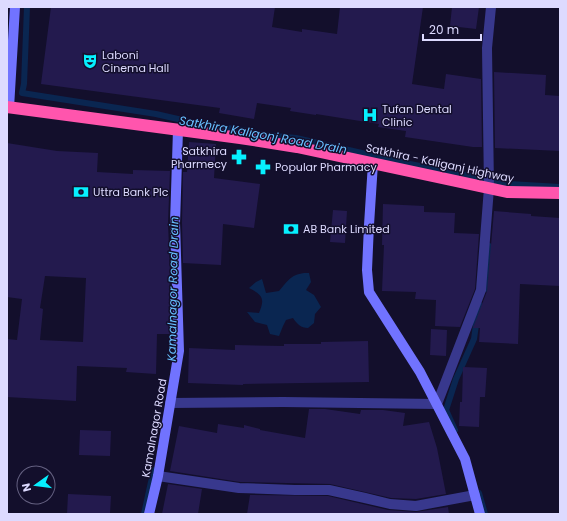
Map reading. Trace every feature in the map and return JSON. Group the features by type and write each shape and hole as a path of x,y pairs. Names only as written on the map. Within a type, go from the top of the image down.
{"highway":[{"name":"Satkhira - Kaliganj Highway","path":"8,107 297,147 507,192 560,193"}],"street":[{"path":"8,107 15,7"},
{"path":"437,404 482,290 489,188 487,48 492,7"},
{"name":"Kamalnagor Road","path":"149,514 158,476 178,351 176,223 178,130"},
{"path":"373,163 367,263 369,292 420,372 465,459 480,514"},
{"path":"170,403 283,402 437,404"},
{"path":"158,476 239,488 329,490 390,504 416,506 475,496"}],"water":[{"path":"309,273 311,282 306,290 314,295 321,307 315,314 314,323 306,328 299,325 293,318 286,320 279,336 270,334 267,325 255,322 247,312 259,313 262,304 262,298 260,295 249,288 262,279 266,293 279,291 292,277"}],"building":[{"path":"51,7 275,7 272,27 302,32 302,29 337,34 340,7 423,7 412,84 444,89 446,74 481,79 482,147 405,137 406,131 378,127 379,124 290,111 291,108 257,103 254,119 219,113 220,108 41,84"},
{"path":"452,7 479,7 476,29 450,26"},
{"path":"494,72 546,75 545,95 560,96 560,151 495,148"},
{"path":"189,142 216,144 214,178 260,184 254,228 223,224 221,265 183,263 183,172 187,172"},
{"path":"7,143 57,151 98,153 97,172 133,174 133,170 170,171 168,223 171,334 157,334 156,374 126,372 127,368 77,366 76,401 7,397 7,339 17,340 22,299 7,297","holes":["45,276 86,278 83,342 40,340 43,309 40,308"]},
{"path":"383,204 424,206 424,212 455,213 454,233 479,234 475,289 460,327 435,326 436,300 415,299 416,292 382,291 384,245 382,245"},
{"path":"333,210 347,211 345,243 330,242"},
{"path":"494,211 560,218 560,286 520,284 518,344 479,342 480,328 473,328 487,291"},
{"path":"431,329 447,330 446,356 430,355"},
{"path":"368,341 369,382 243,385 188,383 189,348 235,350 235,345 284,346 284,344 321,344 321,342"},
{"path":"463,367 487,368 485,397 480,397 479,427 459,426 460,402 462,402"},
{"path":"309,409 325,409 360,414 361,410 383,410 405,413 403,426 429,422 437,448 446,494 416,499 391,498 330,484 240,482 170,471 179,426 217,433 218,424 244,428 244,425 260,430 305,438"},
{"path":"80,430 111,431 110,456 79,455"},
{"path":"168,484 202,489 198,514 162,514"},
{"path":"68,494 111,496 110,514 67,514"},
{"path":"250,495 328,496 388,510 416,512 448,507 449,514 247,514"}],"waterway":[{"name":"Satkhira Kaligonj Road Drain","path":"27,7 24,84 22,93 156,114 204,125 266,135 296,138 410,164 509,184 560,187"},
{"path":"485,289 489,265 489,246"},
{"path":"455,430 446,410 456,379 474,339 480,305"},
{"name":"Kamalnagor Road Drain","path":"144,514 155,470"},
{"path":"479,493 485,514"}],"place":[{"name":"Laboni Cinema Hall","path":"90,61"},
{"name":"Tufan Dental Clinic","path":"370,115"},
{"name":"Satkhira Pharmecy","path":"239,157"},
{"name":"Popular Pharmacy","path":"263,167"},
{"name":"Uttra Bank Plc","path":"81,192"},
{"name":"AB Bank Limited","path":"291,229"}]}
